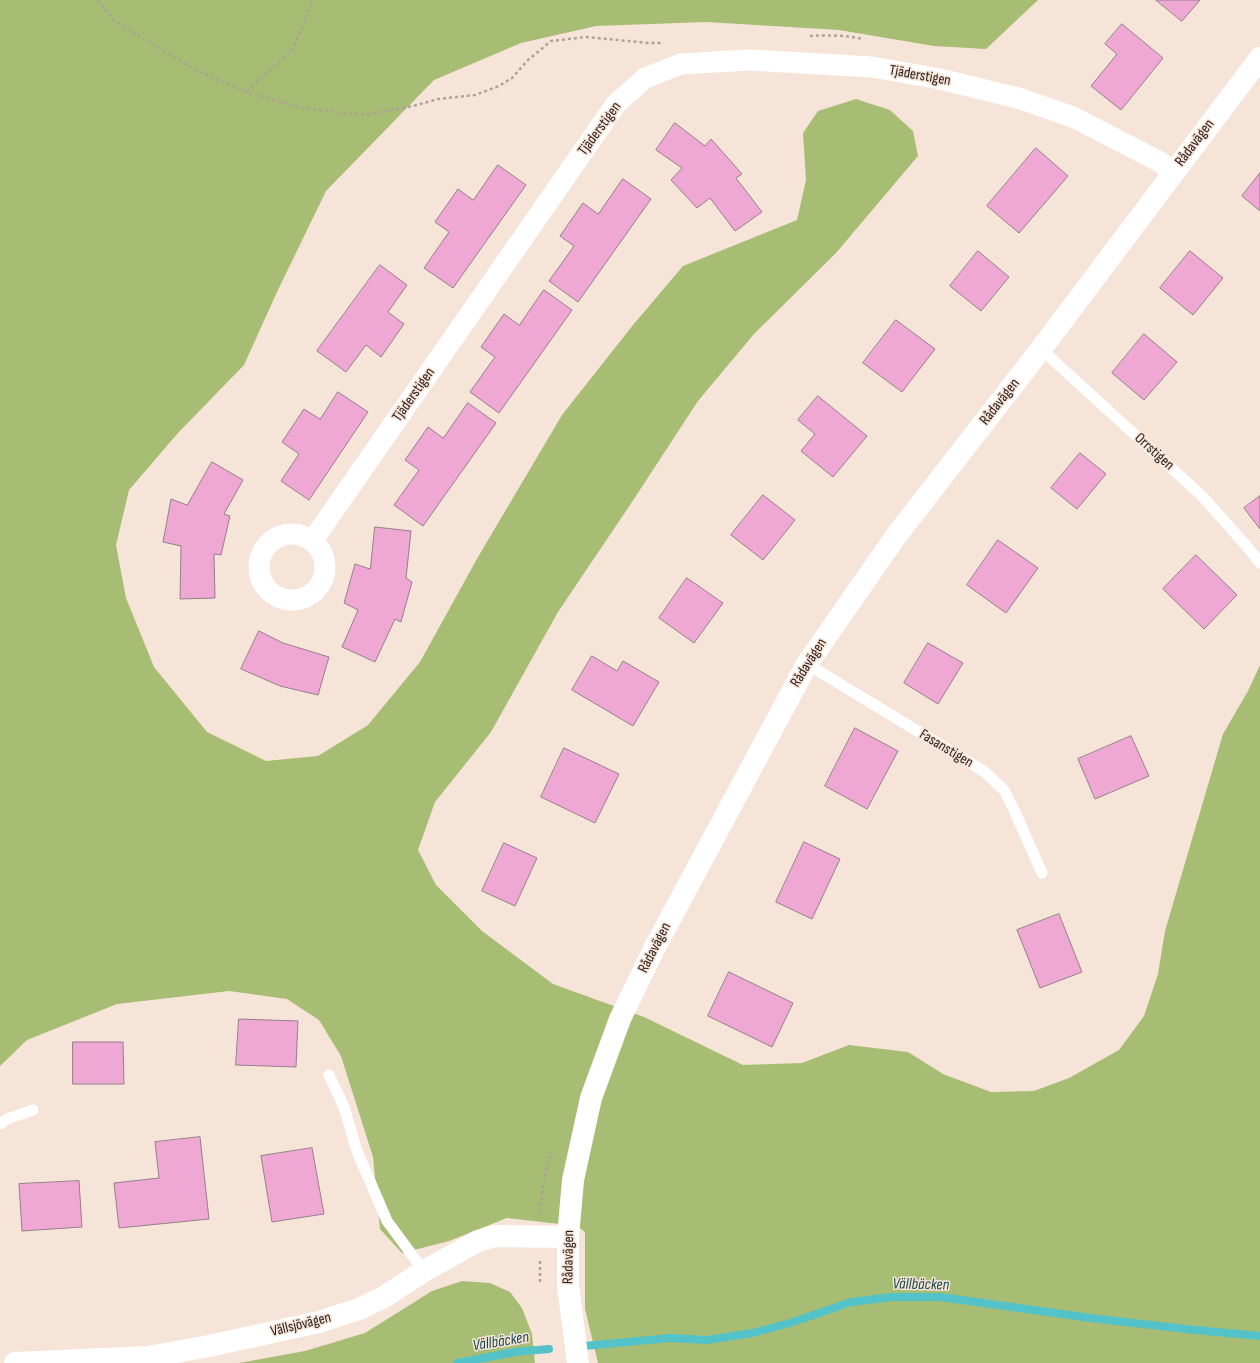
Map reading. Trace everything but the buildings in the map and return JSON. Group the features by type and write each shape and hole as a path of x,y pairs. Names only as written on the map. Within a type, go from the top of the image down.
{"street":[{"name":"Rådavägen","path":"578,1363 568,1286 568,1237 573,1180 591,1098 620,1019 655,947 807,664 896,536 1040,349 1260,58"},
{"name":"Tjäderstigen","path":"313,540 616,104 645,78 681,64 750,60 872,68 940,78 1018,98 1073,117 1160,162 1173,172"},
{"name":"Vällsjövägen","path":"15,1363 148,1357 210,1346 312,1324 359,1309 384,1297 424,1271 478,1241 495,1236 568,1237"}],"lane":[{"name":"Orrstigen","path":"1040,349 1202,496 1260,563"},
{"name":"Fasanstigen","path":"807,664 985,772 1004,790 1042,873"},
{"path":"329,1074 344,1107 357,1151 387,1221 424,1271"},
{"path":"0,1124 7,1119 34,1110"}],"path":[{"path":"246,92 293,49 313,0"}],"green space":[{"path":"0,0 1038,0 986,49 934,46 839,30 706,22 596,26 521,43 434,80 326,191 277,292 244,365 178,433 129,490 116,545 126,598 154,667 207,732 266,761 318,756 368,725 420,662 478,557 562,415 633,325 683,266 797,220 806,180 803,133 818,111 856,99 890,110 913,131 918,156 836,253 754,334 698,401 558,612 491,732 435,802 418,850 436,885 482,931 553,984 644,1017 743,1065 802,1063 849,1045 908,1052 943,1074 991,1092 1034,1091 1069,1078 1119,1050 1144,1016 1158,974 1165,931 1223,734 1248,691 1260,665 1260,1363 598,1363 585,1309 585,1232 577,1226 507,1218 449,1241 402,1253 380,1229 373,1157 341,1056 319,1020 287,999 229,991 117,1004 27,1040 0,1066"},
{"path":"462,1281 490,1283 510,1292 522,1308 532,1334 535,1363 239,1363 305,1351 365,1333 432,1291"}],"waterway":[{"name":"Vällbäcken","path":"584,1346 670,1338 707,1340 753,1333 793,1322 851,1302 892,1297 940,1297 1098,1319 1260,1336"},
{"name":"Vällbäcken","path":"457,1363 515,1352 549,1349"}]}
